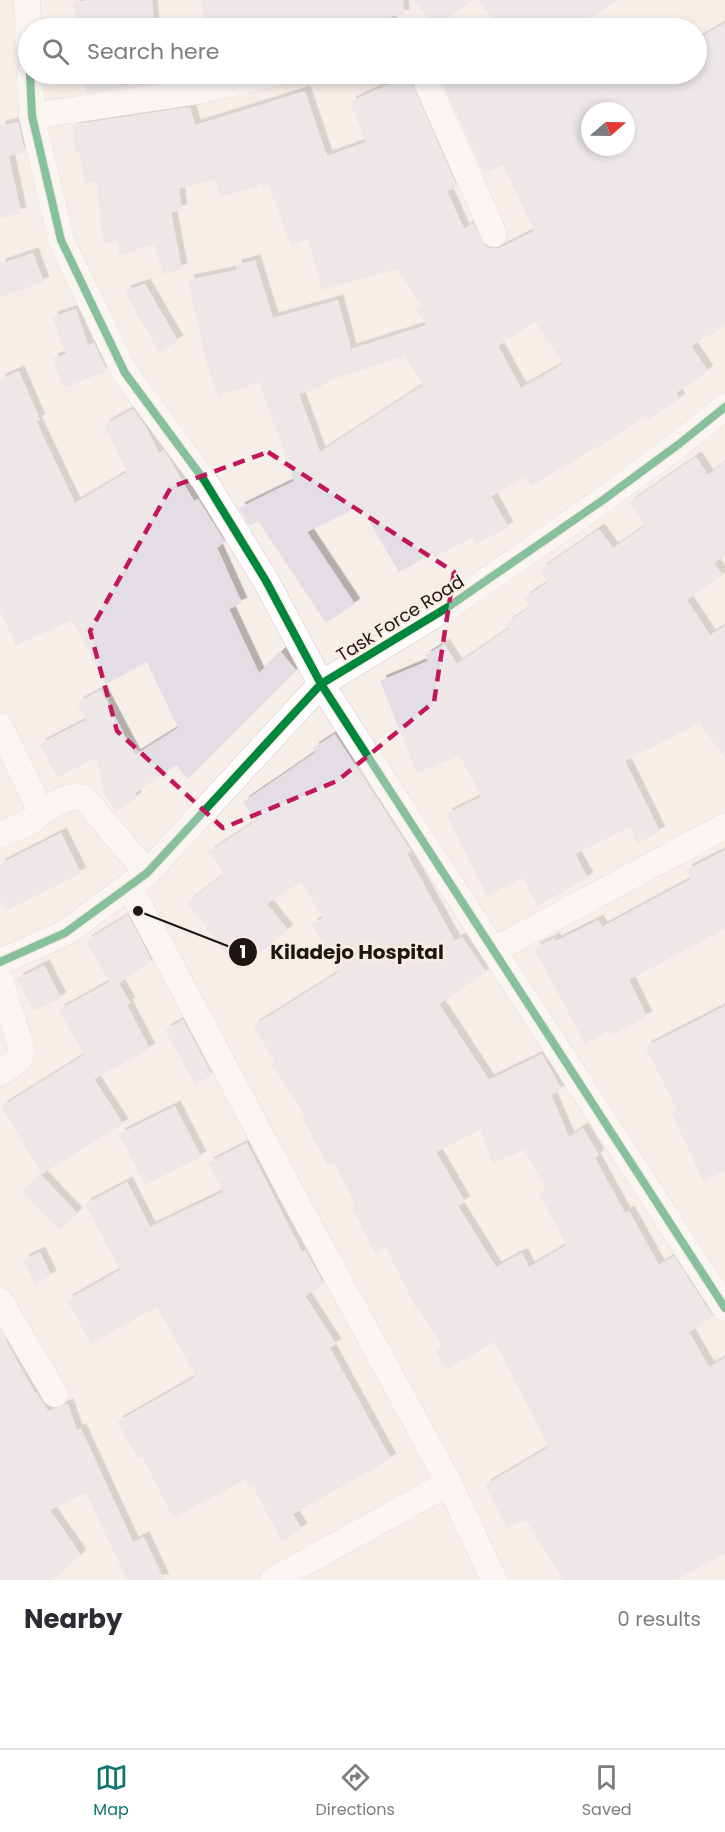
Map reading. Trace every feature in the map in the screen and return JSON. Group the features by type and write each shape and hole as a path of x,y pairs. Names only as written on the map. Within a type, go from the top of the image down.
{"street":[{"path":"27,0 27,18"},
{"path":"30,84 32,116 61,240 125,373 204,480 266,581 321,684 725,1308"},
{"path":"32,116 198,91 229,84"},
{"path":"427,84 494,234"},
{"name":"Task Force Road","path":"0,962 65,933 138,880 321,684 448,607 603,500 680,444 725,407"},
{"path":"0,726 41,812"},
{"path":"0,836 32,821 41,812 71,798 78,796 85,799 138,880 292,1194 449,1483 494,1580"},
{"path":"494,950 725,826"},
{"path":"0,980 22,1050 19,1060 0,1073"},
{"path":"0,1301 55,1394"},
{"path":"273,1580 449,1483"}],"highlighted area":[{"path":"268,452 454,572 434,702 337,781 223,828 117,731 90,631 171,487"}],"building":[{"path":"152,0 153,18 75,18 74,2"},
{"path":"202,0 403,0 404,15 391,16 391,18 203,18"},
{"path":"414,0 473,0 449,18 428,18"},
{"path":"478,0 619,0 590,18 492,18"},
{"path":"725,23 725,326 691,346 708,371 676,393 680,399 649,420 646,415 613,438 531,486 526,477 491,496 508,527 477,544 473,538 435,557 433,553 399,572 360,506 307,532 355,604 326,623 258,521 250,526 239,508 294,481 259,382 218,396 206,361 188,280 237,270 236,265 255,260 273,318 338,300 351,349 427,325 416,311 422,306 397,269 322,290 308,239 291,246 269,187 263,188 262,184 221,197 216,180 179,188 182,210 171,212 182,269 163,274 153,244 119,256 116,241 103,244 96,182 85,183 79,152 75,152 72,125 190,107 195,125 305,91 327,156 366,142 350,102 389,84 412,84 457,187 447,191 464,229 473,223 485,246 492,249 500,248 534,231 503,165 484,174 444,84 707,84 707,34","holes":["535,322 563,364 521,388 498,346","405,356 423,385 320,452 299,394 323,387 321,383"]},
{"path":"85,84 144,84 86,93"},
{"path":"18,122 25,152 9,156 21,213 0,218 0,126"},
{"path":"33,253 44,282 0,297 0,264"},
{"path":"145,284 178,341 159,352 124,291"},
{"path":"76,309 88,345 94,343 107,371 64,388 52,359 66,354 52,317"},
{"path":"19,371 40,420 36,421 75,503 127,472 104,425 133,409 147,429 159,453 164,450 194,501 198,499 225,542 217,548 242,603 229,609 259,673 281,652 296,670 187,779 177,765 136,792 136,798 116,811 105,796 96,758 57,778 40,744 86,720 77,703 101,690 135,755 178,728 147,662 106,684 72,620 16,646 0,611 0,379"},
{"path":"696,457 708,475 725,462 725,555 714,563 723,575 687,600 710,635 725,626 725,759 700,723 625,761 660,832 637,843 630,827 575,854 588,878 537,906 523,878 487,896 446,814 481,797 471,776 459,756 417,773 380,681 428,661 425,656 444,644 457,664 510,628 506,624 530,607 524,598 548,582 540,570 599,529 613,548 645,526 629,503"},
{"path":"335,734 411,851 407,854 455,941 462,937 486,972 439,1004 489,1080 542,1054 562,1090 551,1095 569,1137 583,1128 599,1155 595,1158 625,1213 629,1211 659,1265 674,1256 713,1317 689,1332 709,1367 725,1358 725,1554 675,1580 563,1580 526,1520 507,1529 485,1485 549,1447 495,1342 446,1370 435,1351 442,1347 418,1308 416,1309 386,1248 375,1253 352,1207 356,1205 334,1163 328,1166 302,1117 305,1115 272,1064 275,1062 253,1026 339,972 312,924 323,918 301,882 267,904 288,930 239,970 187,903 224,874 209,852 256,821 243,802 316,752 313,748","holes":["480,1130 493,1163 524,1150 547,1190 539,1194 567,1245 529,1267 522,1253 496,1267 458,1206 465,1202 436,1152"]},
{"path":"61,833 81,873 6,911 0,900 0,864"},
{"path":"725,850 725,929 629,980 647,1017 612,1035 610,1030 585,1044 534,948 554,938 556,941 598,920 602,927 691,879 686,870"},
{"path":"128,915 152,962 119,983 130,1003 127,1005 150,1049 94,1079 123,1124 42,1174 1,1107 84,1055 59,1010 109,982 86,941"},
{"path":"44,965 61,998 33,1011 17,979"},
{"path":"725,1006 725,1171 703,1181 671,1112 677,1110 645,1047"},
{"path":"183,1020 212,1075 195,1085 165,1030"},
{"path":"175,1106 201,1157 145,1185 119,1134"},
{"path":"247,1143 302,1252 305,1250 324,1284 305,1296 336,1344 330,1348 391,1459 293,1514 302,1529 282,1541 252,1485 249,1487 245,1480 173,1518 142,1457 138,1459 117,1422 195,1377 194,1373 157,1307 91,1344 67,1300 120,1270 85,1204 127,1182 150,1227 223,1192 208,1163"},
{"path":"40,1174 77,1213 60,1230 23,1192"},
{"path":"40,1252 51,1276 35,1284 23,1260"},
{"path":"0,1330 35,1393 48,1411 68,1404 77,1430 81,1429 133,1542 144,1537 164,1580 127,1580 86,1493 50,1510 81,1555 52,1580 0,1580"}],"cycle path":[{"path":"30,84 32,116 61,240 125,373 204,480 266,581 321,684 725,1308"},
{"path":"0,962 65,933 147,873 321,684 448,607 603,500 725,407"}],"place":[{"name":"Kiladejo Hospital","path":"138,911"}]}
